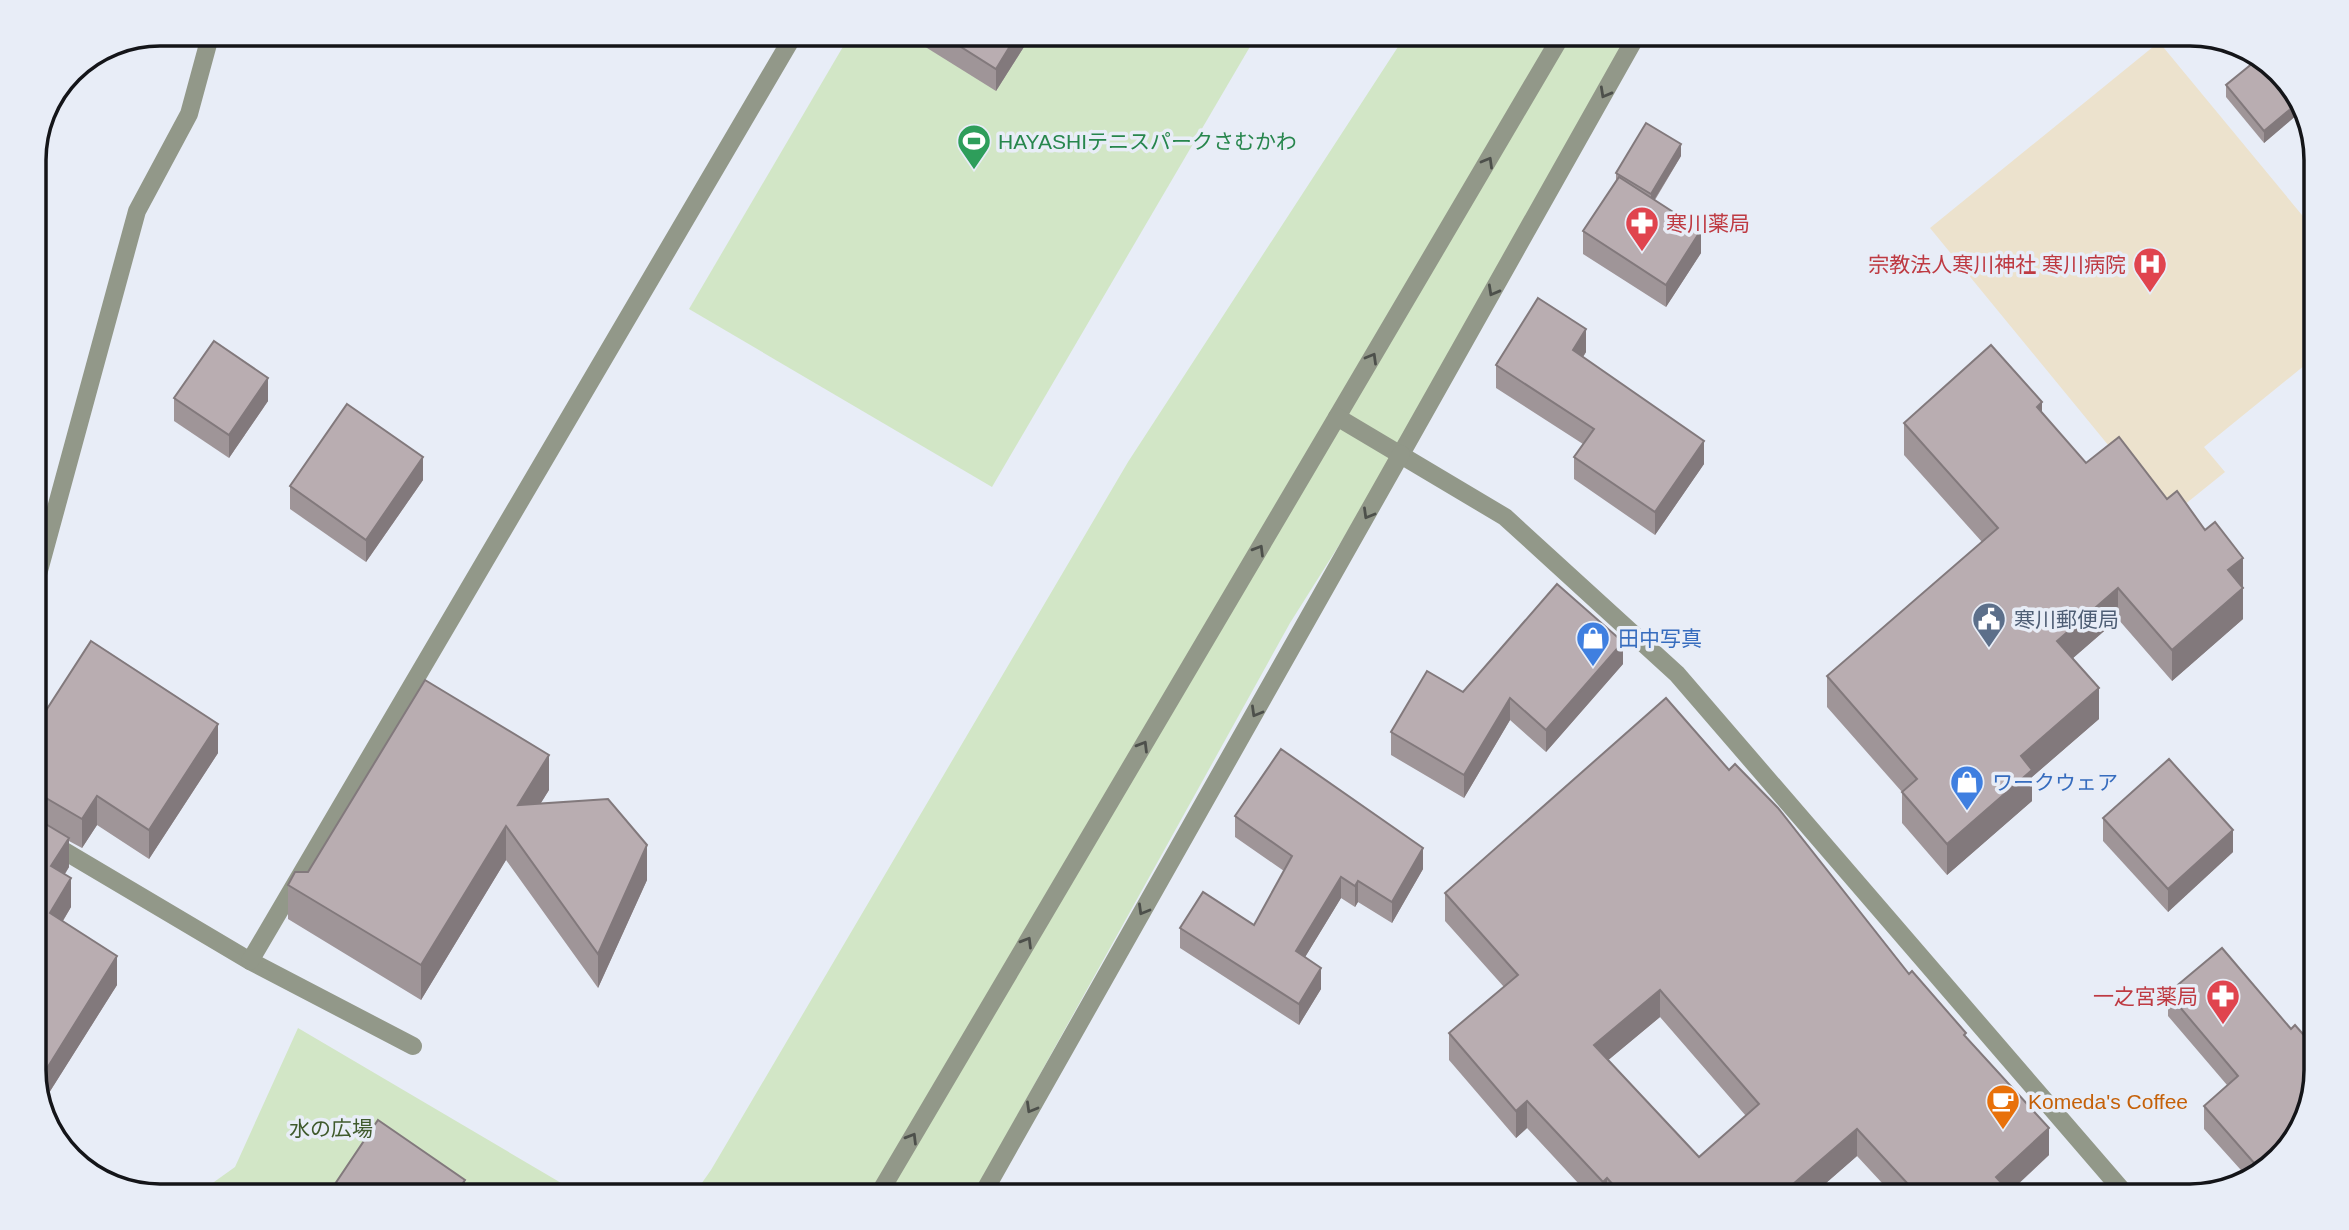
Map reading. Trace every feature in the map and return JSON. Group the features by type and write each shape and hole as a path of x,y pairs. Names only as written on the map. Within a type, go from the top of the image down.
{"street":[{"path":"46,545 137,211 190,114 208,46"},
{"path":"250,961 787,46"},
{"path":"885,1184 1555,46"},
{"path":"988,1184 1631,46"},
{"path":"1338,417 1505,517 1677,674 2117,1184"},
{"path":"46,839 250,961 413,1045"}],"shaded area":[{"name":"宗教法人寒川神社 寒川病院","path":"2154,46 2162,46 2303,216 2303,366 2204,447 2225,472 2168,518 1930,228"}],"green space":[{"name":"HAYASHIテニスパークさむかわ","path":"843,46 1250,46 992,487 689,309"},
{"path":"1399,46 1630,46 1518,261 1290,623 979,1184 701,1184 711,1170 1128,462"},
{"name":"水の広場","path":"298,1028 563,1184 211,1184 235,1167"}],"building":[{"path":"960,46 1010,46 996,69"},
{"path":"2252,64 2275,84 2292,108 2264,131 2226,85"},
{"path":"1646,123 1681,144 1651,194 1616,173"},
{"name":"寒川薬局","path":"1619,177 1701,230 1666,285 1583,231"},
{"path":"1538,298 1586,329 1573,350 1704,441 1655,512 1574,457 1594,429 1496,365"},
{"path":"214,341 268,378 229,435 174,398"},
{"path":"1991,345 2042,402 2037,407 2086,463 2119,437 2167,499 2177,491 2205,530 2215,522 2243,558 2228,570 2243,588 2172,650 2118,588 2057,641 2099,688 2021,756 2032,770 1947,844 1902,792 1917,779 1827,676 1998,528 1904,423"},
{"path":"347,404 423,457 366,540 290,486"},
{"path":"1557,584 1623,642 1546,730 1510,698 1464,775 1391,732 1427,671 1463,692"},
{"path":"91,641 218,724 149,830 97,796 82,819 46,798 46,710"},
{"path":"425,680 549,755 518,805 608,799 647,845 598,954 506,826 421,965 288,885 295,872 308,872"},
{"path":"1666,698 1729,770 1735,764 1778,808 1909,974 1912,971 1966,1033 1964,1035 2049,1128 1996,1177 2002,1184 1908,1184 1857,1129 1793,1184 1612,1184 1607,1178 1603,1182 1527,1101 1516,1111 1449,1033 1518,975 1445,893","holes":["1660,990 1759,1104 1699,1157 1594,1045"]},
{"path":"1281,749 1423,848 1392,902 1358,881 1355,886 1341,877 1296,951 1321,968 1299,1004 1180,928 1203,892 1254,925 1292,856 1235,816"},
{"path":"2169,759 2233,830 2168,889 2103,818"},
{"path":"46,824 69,838 51,866 71,878 50,913 117,956 46,1070"},
{"path":"2222,948 2291,1029 2295,1025 2304,1035 2301,1093 2292,1121 2275,1146 2255,1164 2204,1106 2238,1076 2168,993"},
{"path":"378,1120 465,1180 462,1184 335,1184"}],"place":[{"name":"HAYASHIテニスパークさむかわ","path":"974,171"},
{"name":"寒川薬局","path":"1642,253"},
{"name":"宗教法人寒川神社 寒川病院","path":"2150,294"},
{"name":"寒川郵便局","path":"1989,649"},
{"name":"田中写真","path":"1593,668"},
{"name":"ワークウェア","path":"1967,812"},
{"name":"一之宮薬局","path":"2223,1026"},
{"name":"Komeda's Coffee","path":"2003,1131"}]}
